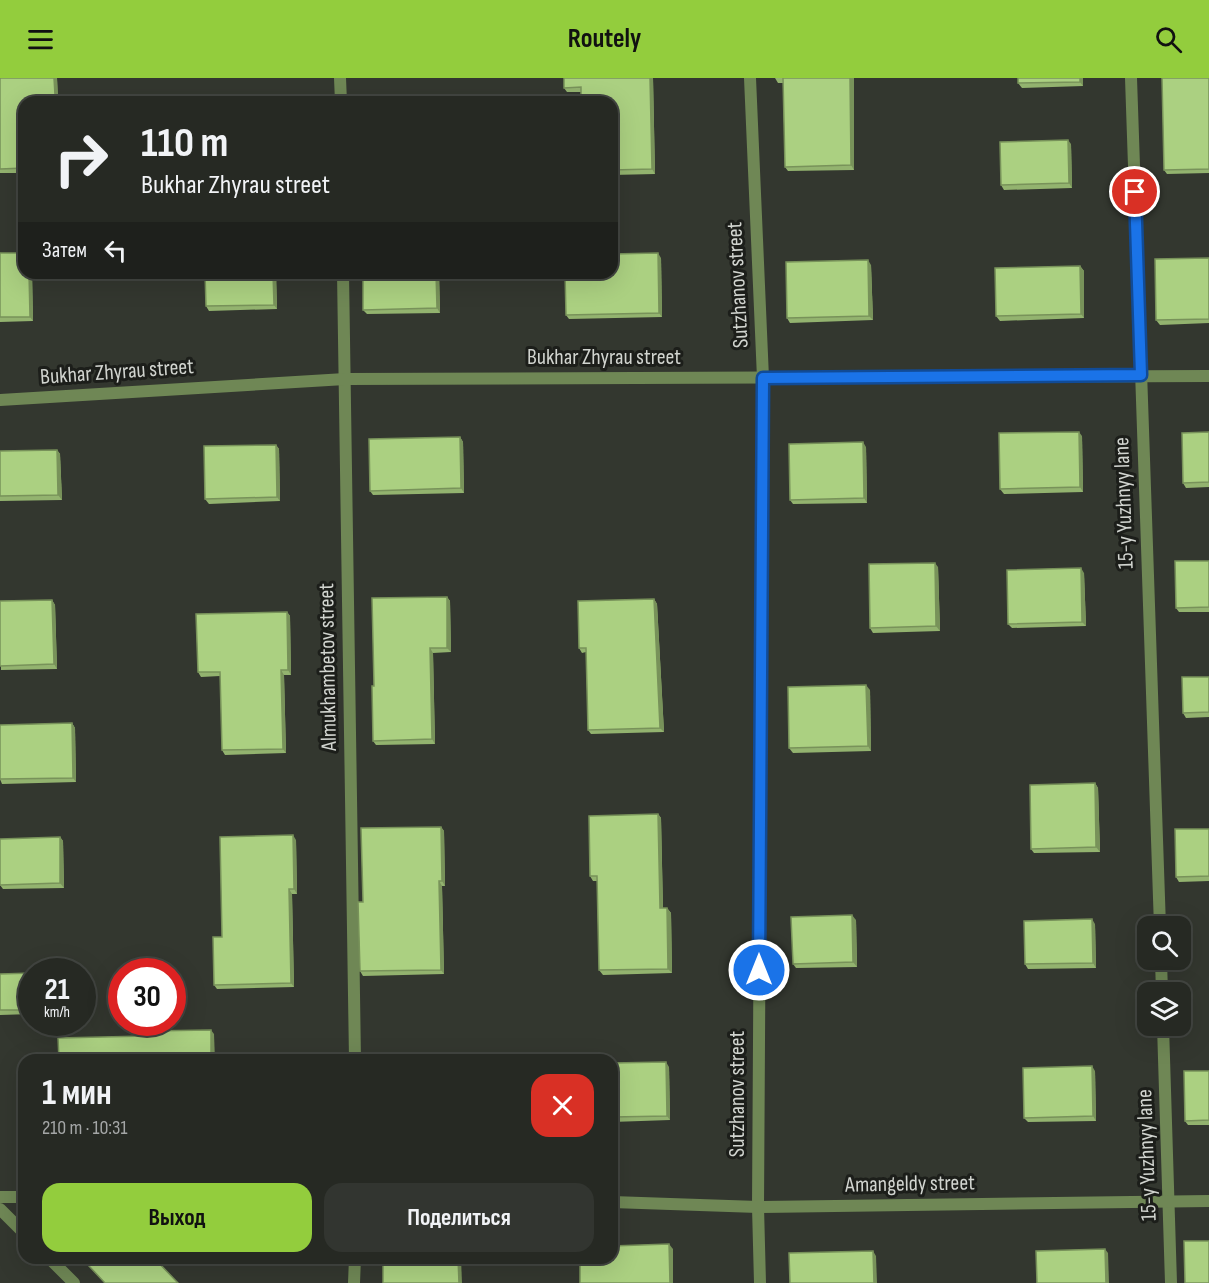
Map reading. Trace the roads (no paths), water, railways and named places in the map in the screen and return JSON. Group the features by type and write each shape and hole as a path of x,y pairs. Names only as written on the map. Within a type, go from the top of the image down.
{"street":[{"path":"340,78 341,96"},
{"name":"Sutzhanov street","path":"750,78 763,378 758,1207 760,1283"},
{"name":"15-y Yuzhnyy lane","path":"1131,78 1160,916"},
{"name":"Almukhambetov street","path":"344,279 355,1054"},
{"name":"Bukhar Zhyrau street","path":"0,400 345,379 1209,376"},
{"name":"15-y Yuzhnyy lane","path":"1163,1036 1171,1283"},
{"path":"0,1197 18,1197"},
{"name":"Amangeldy street","path":"618,1202 758,1207 1209,1201"},
{"path":"0,1209 18,1227"},
{"path":"55,1264 74,1283"},
{"path":"354,1283 355,1264"}]}
